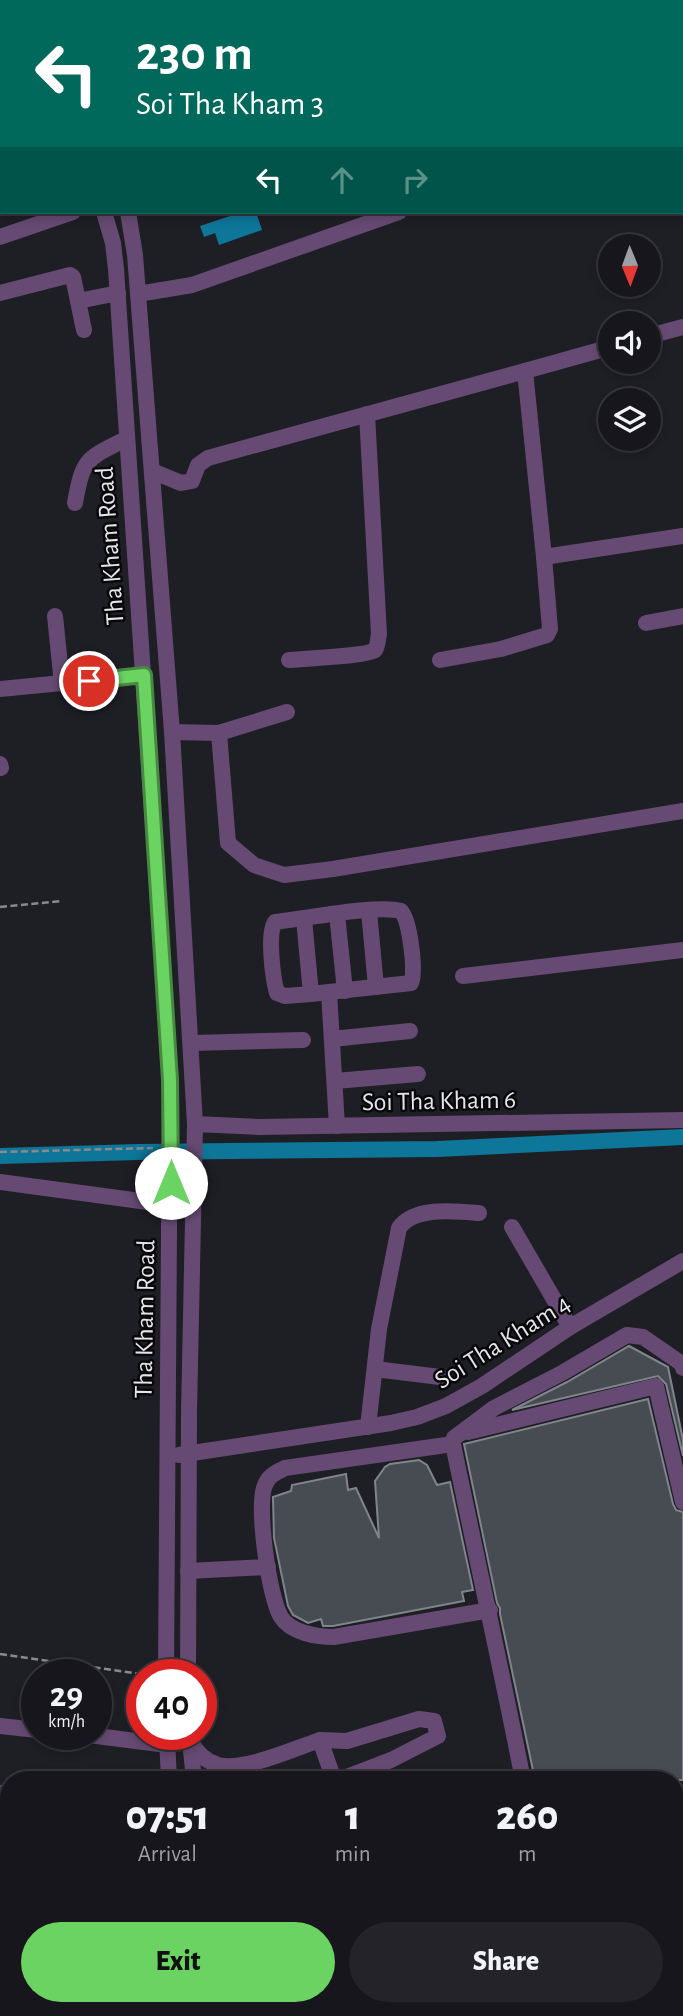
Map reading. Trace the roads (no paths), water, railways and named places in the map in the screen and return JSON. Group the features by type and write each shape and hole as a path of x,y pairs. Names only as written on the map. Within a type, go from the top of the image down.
{"street":[{"path":"0,237 67,214"},
{"name":"Tha Kham Road","path":"105,214 113,243 118,293 170,1080 166,1659"},
{"name":"Tha Kham Road","path":"128,214 135,255 152,471 192,1044 195,1159 188,1659"},
{"path":"138,294 192,285 393,214"},
{"path":"0,293 66,274 73,277 84,330"},
{"path":"78,301 118,293"},
{"path":"661,333 683,327"},
{"path":"152,471 181,483 192,481 198,465 208,458 598,351"},
{"path":"440,660 501,649 547,635 550,629 526,371"},
{"path":"289,660 347,655 377,648 379,634 367,414"},
{"path":"75,503 85,464 126,439"},
{"path":"544,557 683,536"},
{"path":"55,616 62,684"},
{"path":"646,623 683,616"},
{"path":"0,689 144,675"},
{"path":"172,732 219,733 287,712"},
{"path":"219,733 228,843 254,865 284,875 683,811"},
{"path":"396,910 405,915 414,974 411,983 285,996 277,993 271,930 275,922 337,915 396,910"},
{"path":"369,911 376,987"},
{"path":"337,915 337,991 332,1039 338,1126"},
{"path":"304,919 311,994"},
{"path":"463,976 683,950"},
{"path":"332,1039 410,1031"},
{"path":"192,1044 303,1040"},
{"path":"335,1081 418,1074"},
{"name":"Soi Tha Kham 6","path":"195,1130 683,1120"},
{"path":"0,1182 170,1205"},
{"path":"368,1427 379,1329 399,1228 411,1216 479,1213"},
{"path":"512,1227 570,1327"},
{"name":"Soi Tha Kham 4","path":"168,1456 368,1427 417,1417 446,1406 482,1386 570,1327 683,1261"},
{"path":"454,1440 494,1408 627,1335 643,1337 682,1364 683,1368"},
{"path":"375,1369 440,1377"},
{"path":"489,1610 342,1635 319,1636 296,1630 280,1616 268,1567 262,1516 265,1485 271,1475 285,1468 454,1440 656,1385 683,1502"},
{"path":"454,1440 521,1771"},
{"path":"188,1571 268,1567"},
{"path":"196,1750 204,1758 220,1765 233,1766 320,1740 346,1741 419,1719 434,1721 438,1736 391,1760 361,1771"},
{"path":"0,1726 21,1728"},
{"path":"320,1740 333,1771"},
{"path":"168,1750 169,1771"},
{"path":"191,1750 193,1771"}],"water":[{"path":"236,214 257,214 262,230 219,245 215,233 204,237 200,226"}],"waterway":[{"path":"0,1156 437,1149 683,1137"}]}
